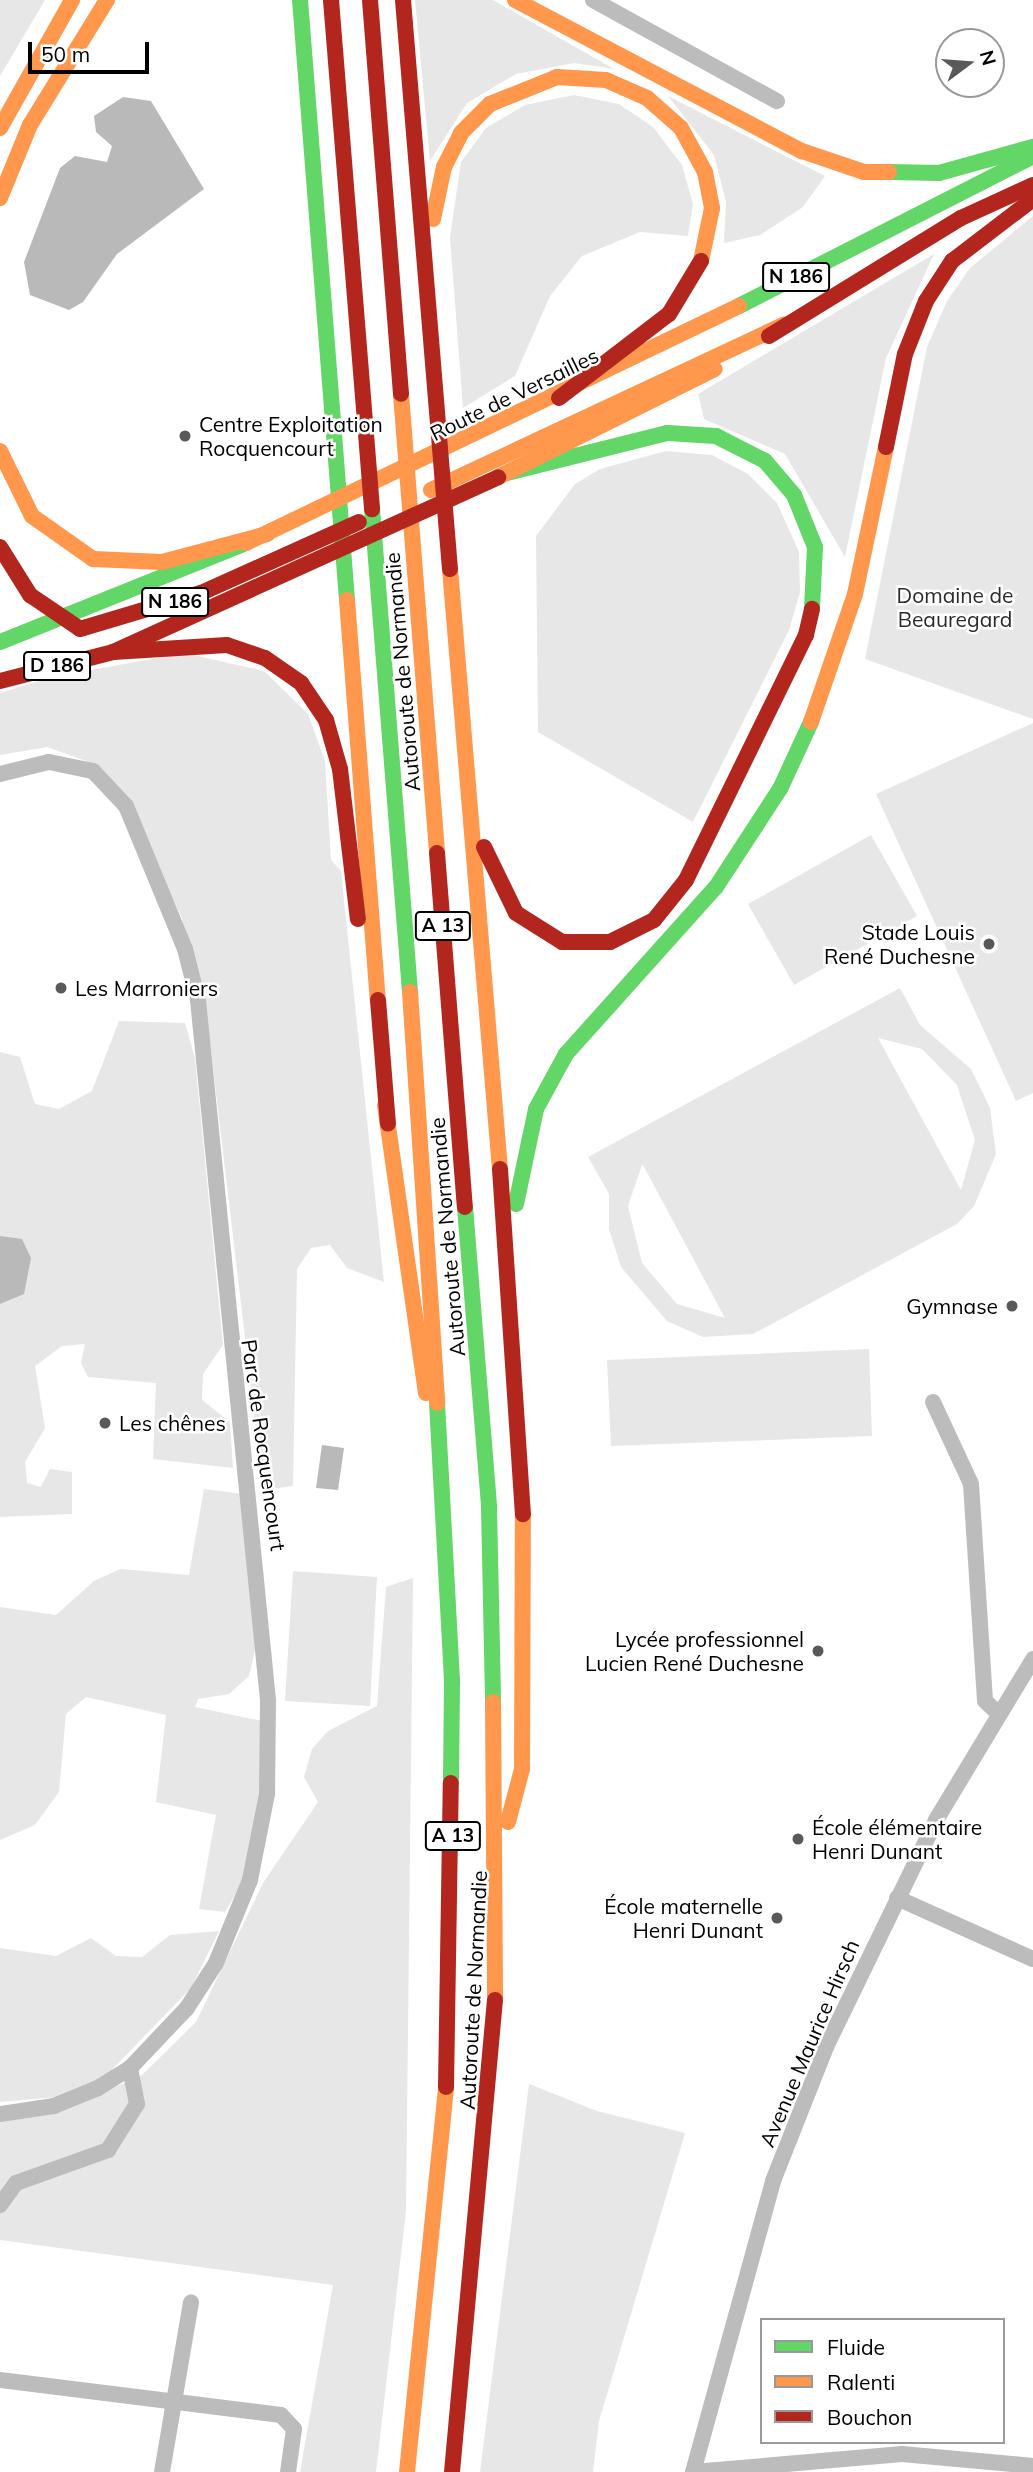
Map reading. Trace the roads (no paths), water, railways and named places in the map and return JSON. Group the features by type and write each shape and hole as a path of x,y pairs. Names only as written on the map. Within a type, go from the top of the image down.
{"main road":[{"path":"0,128 72,0"},
{"path":"0,198 30,125 107,0"},
{"path":"300,0 388,1124"},
{"name":"Autoroute de Normandie","path":"331,0 442,1433 452,1684 453,1930 435,2239 407,2472"},
{"name":"Autoroute de Normandie","path":"370,0 489,1507 500,1852 491,2092 452,2472"},
{"path":"403,0 430,288 513,1322 526,1560 522,1769 500,1852"},
{"path":"515,0 802,151 864,172 939,173 1033,147"},
{"path":"430,288 433,216 444,167 461,133 491,104 539,81 589,77 633,90 670,116 692,145 709,189 706,255 669,314 559,398"},
{"name":"Route de Versailles","path":"0,642 267,534 559,398 1033,156"},
{"name":"N 186","path":"58,620 80,629 102,627 501,469 677,392 961,218 1033,186"},
{"path":"513,1322 516,1196 536,1109 566,1054 716,887 780,789 827,687 855,594 905,354 926,301 953,261 1033,199"},
{"path":"467,773 496,883 516,913 562,942 610,942 654,920 687,880 806,635 816,593 815,547 794,495 765,461 716,436 667,433 501,469"},
{"path":"0,451 32,516 51,535 93,559 162,562 267,534"},
{"name":"N 186","path":"113,652 291,574 501,469"},
{"path":"0,547 30,595 58,620"},
{"path":"113,652 227,645 265,658 301,683 326,720 340,769 420,1379 442,1433"},
{"name":"D 186","path":"0,681 113,652"}],"street":[{"path":"593,0 777,101"},
{"name":"Parc de Rocquencourt","path":"0,774 49,762 93,771 126,806 185,949 198,1000 229,1350 258,1548 267,1794 250,1880 202,1985 130,2068 54,2106 0,2114"},
{"path":"933,1402 971,1484 985,1701 999,1714"},
{"name":"Avenue Maurice Hirsch","path":"693,2472 773,2181 897,1898 999,1714 1033,1659"},
{"path":"897,1898 1033,1959"},
{"path":"0,2205 16,2183 107,2150 137,2104 130,2068"},
{"path":"162,2472 191,2302"},
{"path":"0,2379 281,2415 294,2429 288,2472"},
{"path":"693,2472 902,2454 1008,2468 1033,2466"}],"place":[{"name":"Centre Exploitation Rocquencourt","path":"185,436"},
{"name":"Stade Louis René Duchesne","path":"989,944"},
{"name":"Les Marroniers","path":"61,988"},
{"name":"Gymnase","path":"1012,1306"},
{"name":"Les chênes","path":"105,1423"},
{"name":"Lycée professionnel Lucien René Duchesne","path":"818,1651"},
{"name":"École élémentaire Henri Dunant","path":"798,1839"},
{"name":"École maternelle Henri Dunant","path":"777,1918"}],"park label":[{"name":"Domaine de Beauregard","path":"955,607"}]}
